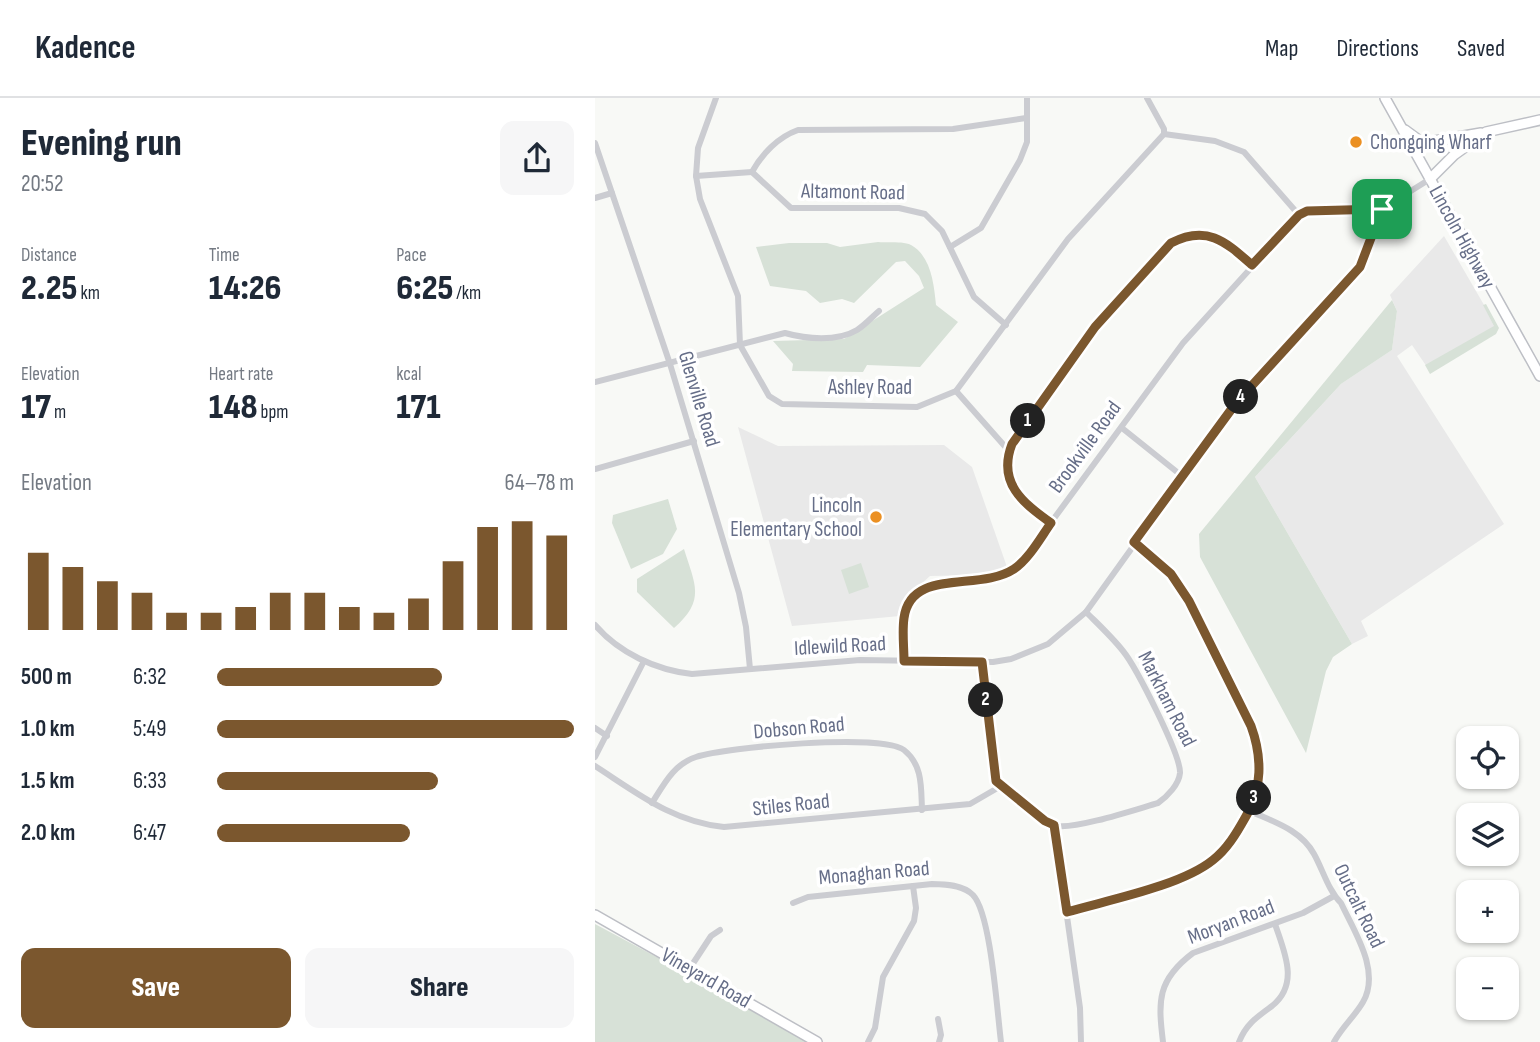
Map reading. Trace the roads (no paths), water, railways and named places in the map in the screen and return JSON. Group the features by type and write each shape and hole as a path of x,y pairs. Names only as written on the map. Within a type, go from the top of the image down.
{"street":[{"name":"Ashley Road","path":"716,98 698,148 696,176 704,209 738,296 740,345 769,396 782,404 917,407 956,391"},
{"path":"950,247 981,228 1024,151 1027,142 1027,98"},
{"path":"1147,98 1164,134"},
{"name":"Lincoln Highway","path":"1385,98 1540,376"},
{"path":"696,176 752,172 780,139 799,130 953,130 1026,118"},
{"path":"1400,127 1420,141 1429,142 1540,120"},
{"path":"1164,134 1215,141 1244,152 1299,215 1307,211 1382,209 1430,179 1454,155 1486,132"},
{"path":"1009,452 956,391 1068,239 1164,134"},
{"name":"Glenville Road","path":"595,143 670,364 739,593 747,627 750,670"},
{"name":"Altamont Road","path":"752,172 791,208 899,208 925,214 942,231 974,297 1006,325"},
{"path":"595,198 612,193"},
{"name":"Idlewild Road","path":"595,625 611,640 644,661 692,674 860,660 982,662 1011,659 1048,643 1086,612 1236,403 1360,267 1382,209"},
{"name":"Brookville Road","path":"904,661 904,617 916,594 933,585 982,581 1013,570 1024,560 1183,343 1299,215"},
{"path":"1051,523 1017,495 1010,480 1009,452 1095,327 1171,243 1199,234 1212,237 1224,241 1252,265"},
{"path":"595,382 785,333 837,338 856,330 879,311"},
{"path":"1122,428 1182,476"},
{"path":"595,469 694,442"},
{"path":"1067,912 1197,871 1224,850 1250,811 1256,794 1259,772 1256,740 1251,726 1189,601 1171,574 1134,542"},
{"name":"Markham Road","path":"1054,825 1097,820 1158,803 1178,781 1180,772 1179,762 1136,669 1112,637 1086,612"},
{"path":"595,757 644,661"},
{"path":"982,662 994,776 1001,786 1045,821 1054,825 1080,1008 1080,1042"},
{"path":"595,729 607,736"},
{"name":"Dobson Road","path":"653,803 675,770 697,757 841,741 873,741 903,749 911,757 921,775 922,810"},
{"name":"Stiles Road","path":"595,766 653,803 686,820 724,827 970,804 1001,786"},
{"name":"Outcalt Road","path":"1250,811 1291,830 1313,851 1363,951 1369,977 1368,990 1363,1002 1334,1042"},
{"name":"Monaghan Road","path":"793,903 808,897 913,886 953,885 971,893 985,918 1001,1042"},
{"path":"868,1042 875,1028 883,977 914,921 916,908 913,886"},
{"name":"Moryan Road","path":"1163,1042 1159,1006 1162,992 1174,970 1193,953 1303,913 1334,896"},
{"name":"Vineyard Road","path":"595,915 817,1042"},
{"path":"1239,1042 1248,1024 1275,1003 1288,980 1287,961 1275,924"},
{"path":"690,968 711,936 720,930"},
{"path":"938,1018 941,1035 939,1042"}],"place":[{"name":"Chongqing Wharf","path":"1356,142"},
{"name":"Lincoln Elementary School","path":"876,517"}]}
